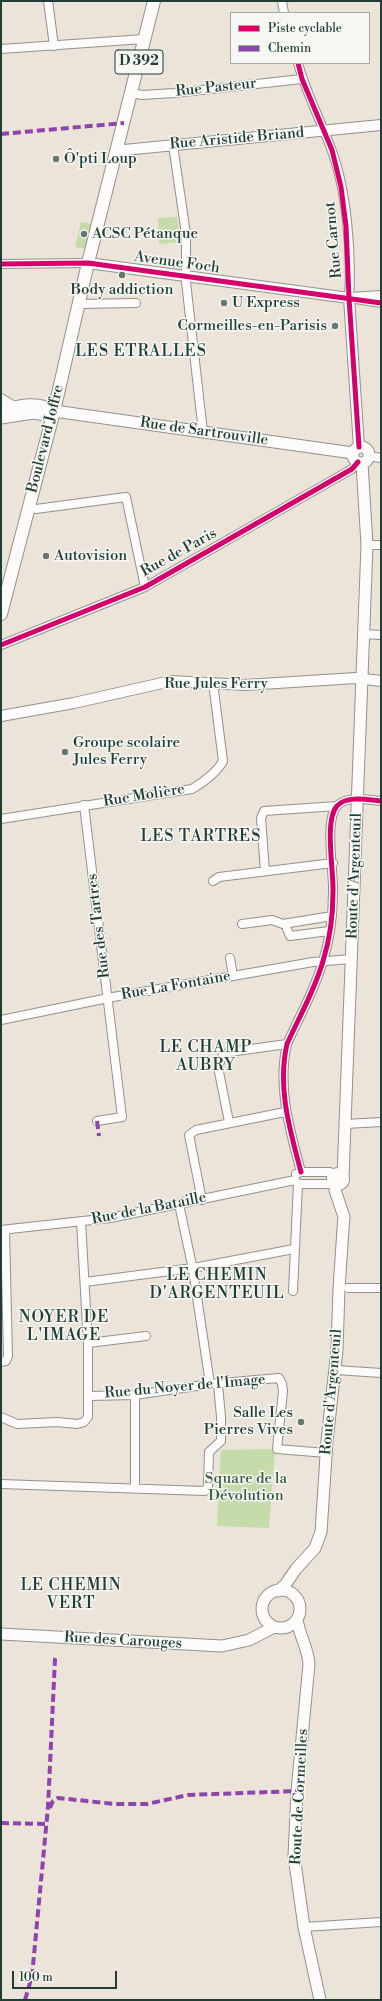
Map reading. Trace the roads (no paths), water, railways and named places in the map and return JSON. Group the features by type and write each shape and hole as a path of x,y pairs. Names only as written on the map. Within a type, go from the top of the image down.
{"main road":[{"name":"D 392","path":"88,263 154,1"},
{"name":"Boulevard Joffre","path":"1,614 54,411 88,263"},
{"path":"1,410 38,405 47,407 54,411"},
{"name":"Rue de Sartrouville","path":"54,411 360,456"},
{"path":"1,418 33,413 46,415 54,411"},
{"name":"Route d'Argenteuil","path":"278,1591 285,1585 319,1539 326,1441 336,1370 339,1289 344,1217 335,1190 344,1145 346,1124 367,546 360,456"},
{"name":"Route d'Argenteuil","path":"295,1597 295,1583 303,1562"},
{"path":"244,1641 259,1625 263,1613 263,1604 266,1599 278,1591 287,1592 295,1597 300,1607 297,1619 308,1661"},
{"path":"263,1613 269,1624 278,1627 297,1641 308,1661"},
{"path":"278,1627 288,1627 297,1619"},
{"name":"Rue des Carouges","path":"1,1634 222,1646 244,1641 278,1627"},
{"name":"Route de Cormeilles","path":"308,1661 297,1791 294,1856 304,1927 320,2000"}],"street":[{"path":"48,1 54,46"},
{"path":"282,1 284,12"},
{"path":"1,49 144,39"},
{"name":"Rue Carnot","path":"298,64 302,79 332,150 341,187 346,226 349,298 360,456"},
{"name":"Rue Pasteur","path":"131,93 142,96 302,79"},
{"name":"Rue Aristide Briand","path":"118,148 124,150 381,125"},
{"path":"173,145 186,234 187,277 203,432"},
{"name":"Avenue Foch","path":"1,264 88,263 349,298 381,296"},
{"path":"349,298 381,303"},
{"path":"79,304 136,303"},
{"path":"1,398 16,407"},
{"path":"360,456 381,458"},
{"name":"Rue de Paris","path":"1,645 144,587 352,469 360,456"},
{"path":"36,509 126,497 144,587"},
{"path":"367,546 381,545"},
{"path":"363,634 381,635"},
{"name":"Rue Jules Ferry","path":"1,716 74,703 166,682 245,685 326,678 381,681"},
{"name":"Rue Molière","path":"1,819 192,789 223,761 213,683"},
{"path":"265,870 261,818 264,811 337,806 346,801 381,801"},
{"name":"Rue des Tartres","path":"84,805 122,1117 97,1121"},
{"path":"301,1172 286,1112 283,1073 287,1044 324,960 332,916 333,863 331,823 337,806"},
{"path":"213,881 219,877 265,870 333,863"},
{"path":"242,924 272,920 283,924 332,916"},
{"path":"287,929 290,936 329,931"},
{"path":"230,958 233,976"},
{"name":"Rue La Fontaine","path":"1,1020 107,998 324,960 352,959"},
{"path":"229,1122 218,1067 222,1057 229,1052 287,1044"},
{"path":"202,1200 189,1135 196,1130 229,1122 286,1112"},
{"path":"346,1124 381,1122"},
{"path":"293,1291 297,1174 301,1172 330,1172 338,1178"},
{"name":"Rue de la Bataille","path":"3,1230 74,1221 82,1222 296,1182 333,1184 338,1178"},
{"path":"1,1484 205,1491 208,1487 209,1452 221,1440 221,1417 193,1268 179,1204"},
{"path":"1,1417 17,1424 56,1422 78,1424 84,1422 88,1417 88,1343 82,1222"},
{"path":"1,1362 6,1361 8,1356 3,1230"},
{"path":"85,1282 193,1268 294,1249"},
{"path":"348,1288 381,1288"},
{"path":"88,1343 146,1336"},
{"path":"336,1370 381,1373"},
{"name":"Rue du Noyer de l'Image","path":"89,1396 135,1395 214,1384 279,1378 283,1387 277,1450 326,1454"},
{"path":"135,1395 136,1488"},
{"path":"304,1927 381,1922"}],"place":[{"name":"Ô'pti Loup","path":"56,159"},
{"name":"ACSC Pétanque","path":"84,234"},
{"name":"Body addiction","path":"122,275"},
{"name":"U Express","path":"224,303"},
{"name":"Cormeilles-en-Parisis","path":"335,326"},
{"name":"Autovision","path":"46,556"},
{"name":"Groupe scolaire Jules Ferry","path":"65,752"},
{"name":"Salle Les Pierres Vives","path":"301,1422"}],"district":[{"name":"LES ETRALLES","path":"141,352"},
{"name":"LES TARTRES","path":"201,837"},
{"name":"LE CHAMP AUBRY","path":"206,1057"},
{"name":"LE CHEMIN D'ARGENTEUIL","path":"217,1285"},
{"name":"NOYER DE L'IMAGE","path":"64,1327"},
{"name":"LE CHEMIN VERT","path":"71,1595"}],"park label":[{"name":"Square de la Dévolution","path":"246,1488"}]}
